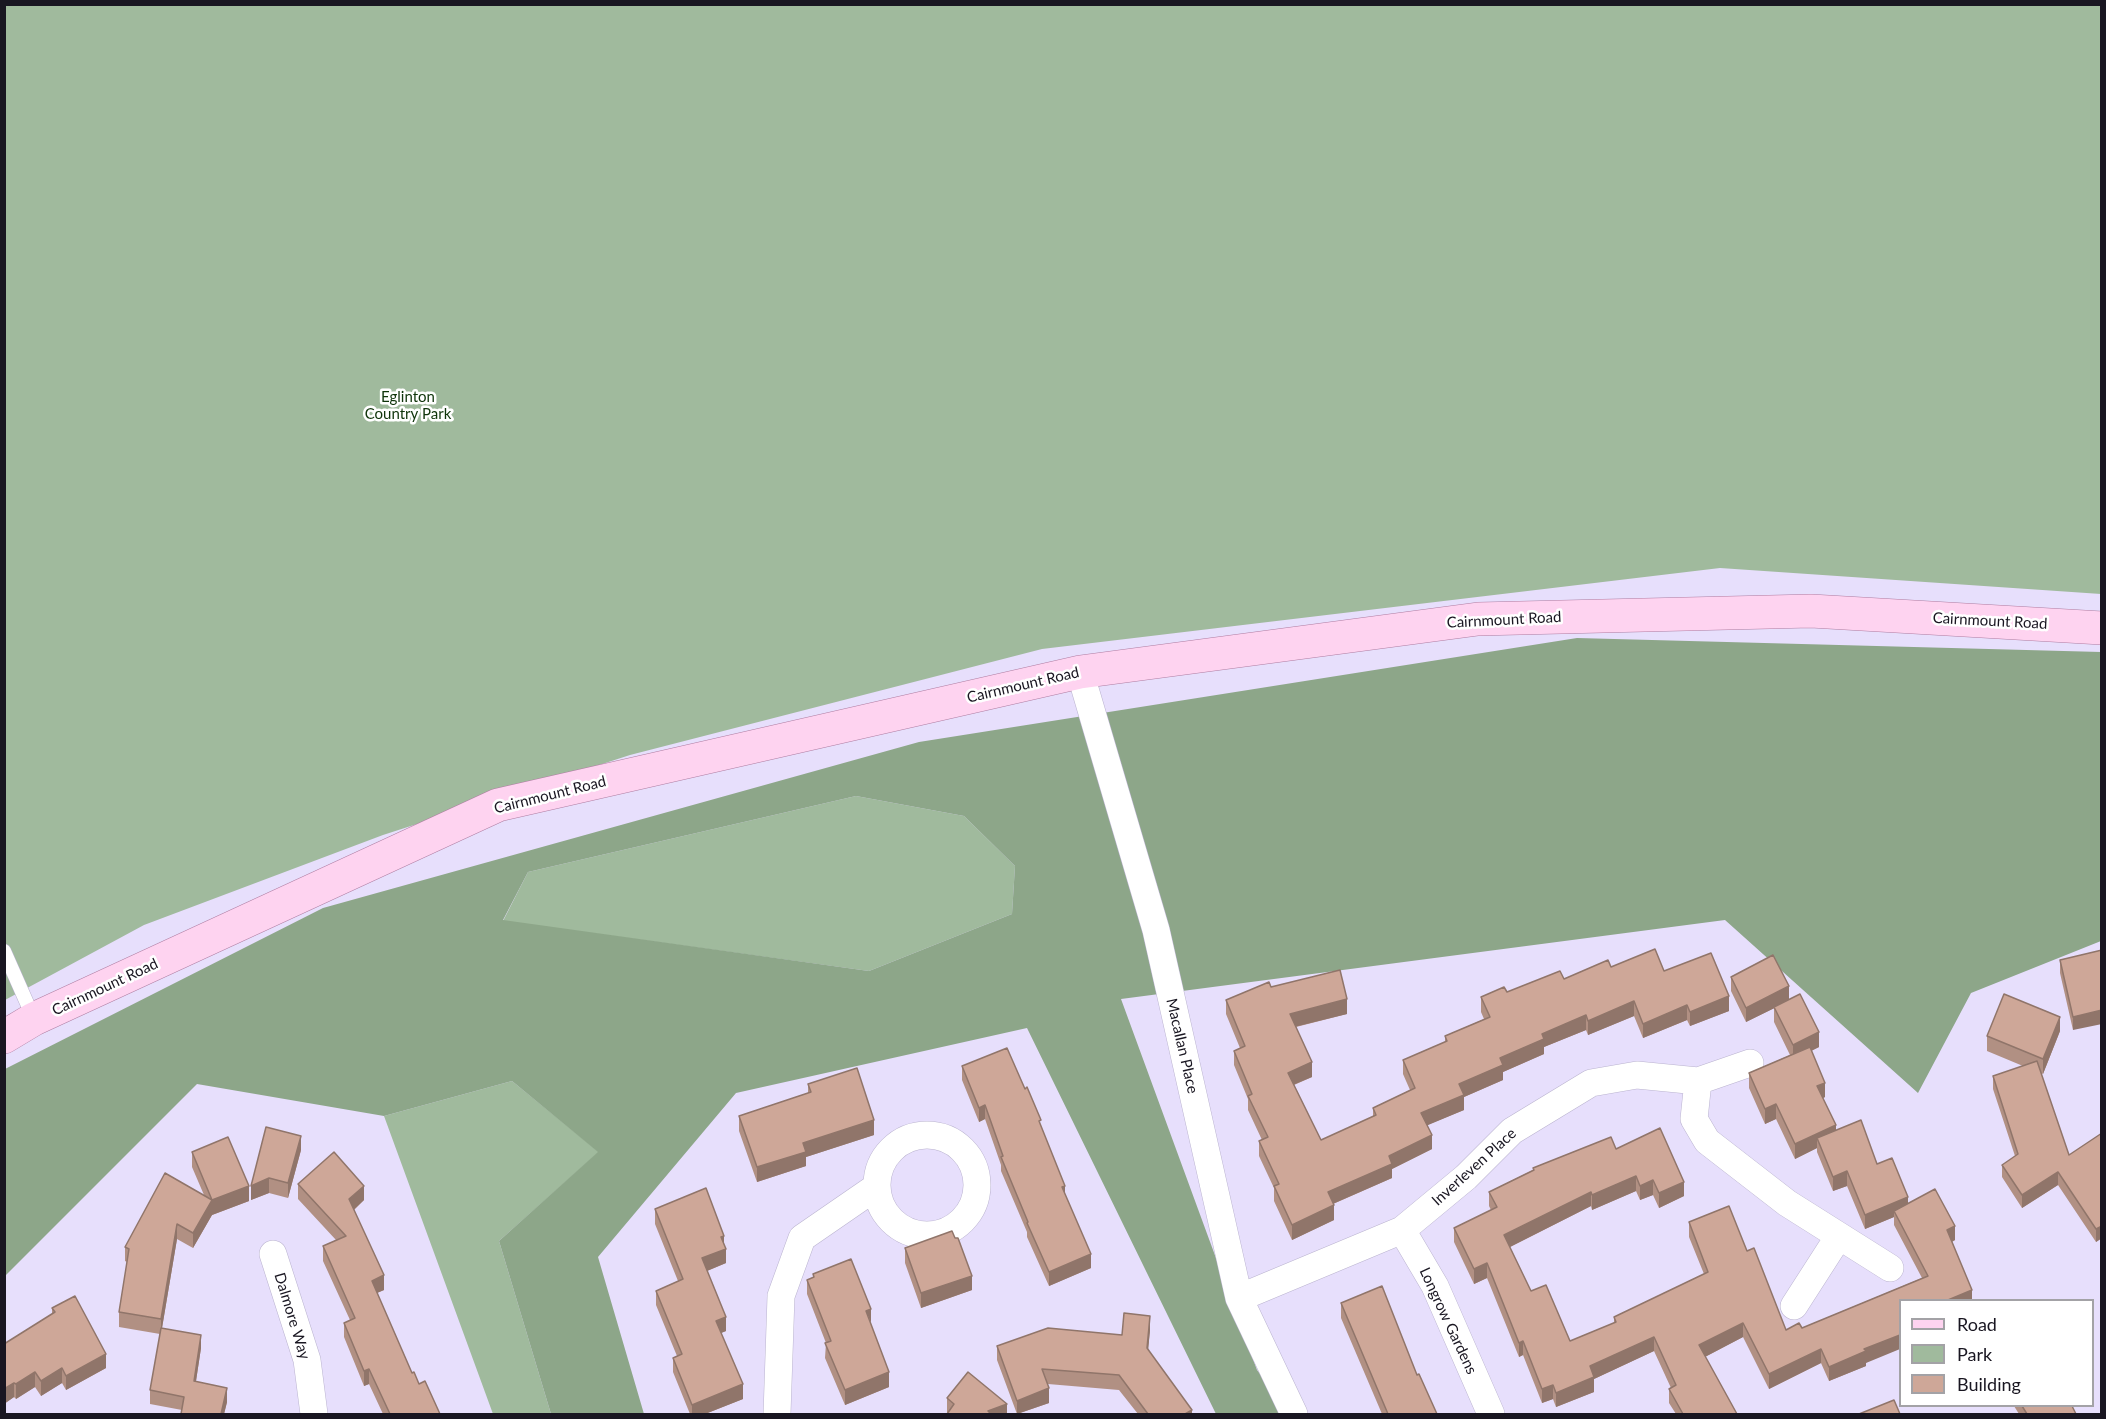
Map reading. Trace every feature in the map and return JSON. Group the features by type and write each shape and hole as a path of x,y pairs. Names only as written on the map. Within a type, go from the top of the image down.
{"main road":[{"name":"Cairnmount Road","path":"4,1037 34,1019 498,805 1080,672 1478,619 1812,611 2102,628"}],"street":[{"name":"Macallan Place","path":"1080,672 1156,930 1239,1298 1294,1414"},
{"name":"Inverleven Place","path":"1239,1298 1402,1230 1466,1177 1512,1131 1591,1083 1637,1075 1698,1081 1750,1063"},
{"path":"1698,1081 1694,1119 1707,1141 1787,1203 1890,1268"},
{"path":"777,1414 781,1296 802,1238 876,1187"},
{"name":"Longrow Gardens","path":"1402,1230 1436,1286 1491,1414"},
{"path":"1794,1306 1839,1236"},
{"name":"Dalmore Way","path":"273,1254 307,1360 314,1414"}],"lane":[{"path":"4,951 34,1019"}],"green space":[{"name":"Eglinton Country Park","path":"5,5 2101,5 2101,594 1720,568 1042,649 630,755 383,835 144,925 5,1000"},
{"path":"1577,638 2101,652 2101,941 1971,993 1918,1093 1725,920 1121,999 1257,1370 1292,1414 1216,1414 1027,1028 736,1093 598,1257 644,1414 551,1414 499,1241 598,1152 512,1081 384,1116 197,1084 5,1276 5,1069 323,908 919,742","holes":["856,796 964,816 1015,866 1012,914 869,971 503,920 528,872"]},
{"path":"856,796 964,816 1015,866 1012,914 869,971 503,921 528,872"},
{"path":"512,1081 599,1152 499,1241 551,1414 493,1414 384,1116"}],"building":[{"path":"1655,949 1664,971 1711,953 1729,996 1690,1012 1687,1005 1643,1024 1634,1001 1588,1021 1586,1015 1542,1034 1544,1039 1500,1058 1503,1065 1459,1084 1464,1095 1421,1113 1432,1135 1389,1156 1392,1164 1328,1192 1334,1205 1292,1225 1274,1186 1279,1184 1259,1141 1268,1137 1248,1096 1252,1094 1234,1051 1245,1046 1226,1000 1269,982 1271,987 1340,970 1347,999 1290,1014 1312,1062 1288,1073 1321,1140 1376,1115 1373,1108 1415,1088 1403,1060 1447,1041 1445,1036 1490,1017 1481,997 1504,987 1507,992 1560,971 1564,979 1608,960 1611,967"},
{"path":"2102,950 2102,1010 2073,1017 2060,960"},
{"path":"1773,955 1789,986 1746,1008 1731,977"},
{"path":"1800,994 1819,1032 1793,1045 1774,1007"},
{"path":"2004,994 2060,1017 2043,1059 1987,1036"},
{"path":"1810,1047 1825,1083 1817,1086 1836,1125 1795,1144 1776,1104 1765,1109 1749,1073"},
{"path":"1007,1048 1041,1120 1039,1121 1065,1186 1062,1187 1091,1254 1049,1272 1001,1157 1003,1156 985,1105 979,1108 962,1066"},
{"path":"2037,1061 2069,1155 2102,1133 2102,1226 2096,1229 2058,1172 2022,1195 2002,1165 2018,1154 1993,1076"},
{"path":"857,1068 874,1120 803,1143 806,1152 757,1167 739,1116 811,1092 808,1084"},
{"path":"1861,1120 1877,1164 1892,1158 1908,1197 1865,1215 1847,1171 1833,1177 1817,1138"},
{"path":"266,1127 301,1136 288,1183 269,1178 251,1186"},
{"path":"1660,1128 1684,1182 1659,1193 1653,1180 1640,1186 1636,1176 1592,1195 1591,1192 1504,1235 1531,1291 1546,1285 1570,1341 1616,1322 1614,1317 1708,1272 1689,1222 1729,1206 1747,1251 1754,1248 1786,1330 1799,1323 1802,1328 1928,1276 1894,1211 1935,1189 1955,1226 1947,1230 1972,1290 1950,1299 1899,1299 1899,1335 1864,1349 1866,1351 1829,1367 1821,1349 1769,1374 1743,1323 1699,1345 1737,1414 1683,1414 1669,1389 1676,1385 1654,1337 1590,1366 1594,1377 1556,1393 1553,1385 1542,1389 1523,1341 1519,1343 1487,1263 1474,1269 1454,1228 1497,1207 1489,1192 1534,1170 1533,1168 1611,1137 1616,1149"},
{"path":"228,1137 249,1186 212,1200 192,1152"},
{"path":"334,1152 364,1186 349,1199 384,1275 372,1281 412,1373 414,1372 419,1384 425,1381 440,1414 390,1414 369,1369 364,1371 344,1323 355,1318 323,1246 346,1236 298,1184"},
{"path":"165,1173 212,1200 193,1233 177,1224 161,1319 119,1312 129,1249 125,1247"},
{"path":"706,1188 724,1236 721,1237 726,1249 702,1258 726,1317 716,1321 743,1384 692,1405 673,1358 682,1354 656,1291 683,1279 655,1209"},
{"path":"952,1231 955,1238 958,1238 972,1276 921,1293 905,1248"},
{"path":"851,1259 871,1309 866,1311 889,1372 845,1390 825,1343 831,1341 807,1280 814,1277 813,1274"},
{"path":"1382,1286 1417,1375 1419,1374 1437,1414 1388,1414 1341,1303"},
{"path":"75,1296 106,1354 66,1376 62,1368 41,1381 35,1372 4,1389 4,1344 55,1312 52,1308"},
{"path":"1124,1313 1150,1316 1147,1348 1192,1410 1185,1414 1148,1414 1119,1375 1042,1369 1049,1388 1017,1401 997,1346 1048,1328 1122,1335"},
{"path":"161,1328 201,1335 194,1381 227,1388 221,1414 181,1414 184,1397 150,1390"},
{"path":"968,1372 1007,1404 988,1411 991,1414 947,1414 954,1404 947,1398"},
{"path":"1894,1400 1900,1414 1859,1414"},
{"path":"2023,1407 2072,1407 2076,1414 2027,1414"}]}
